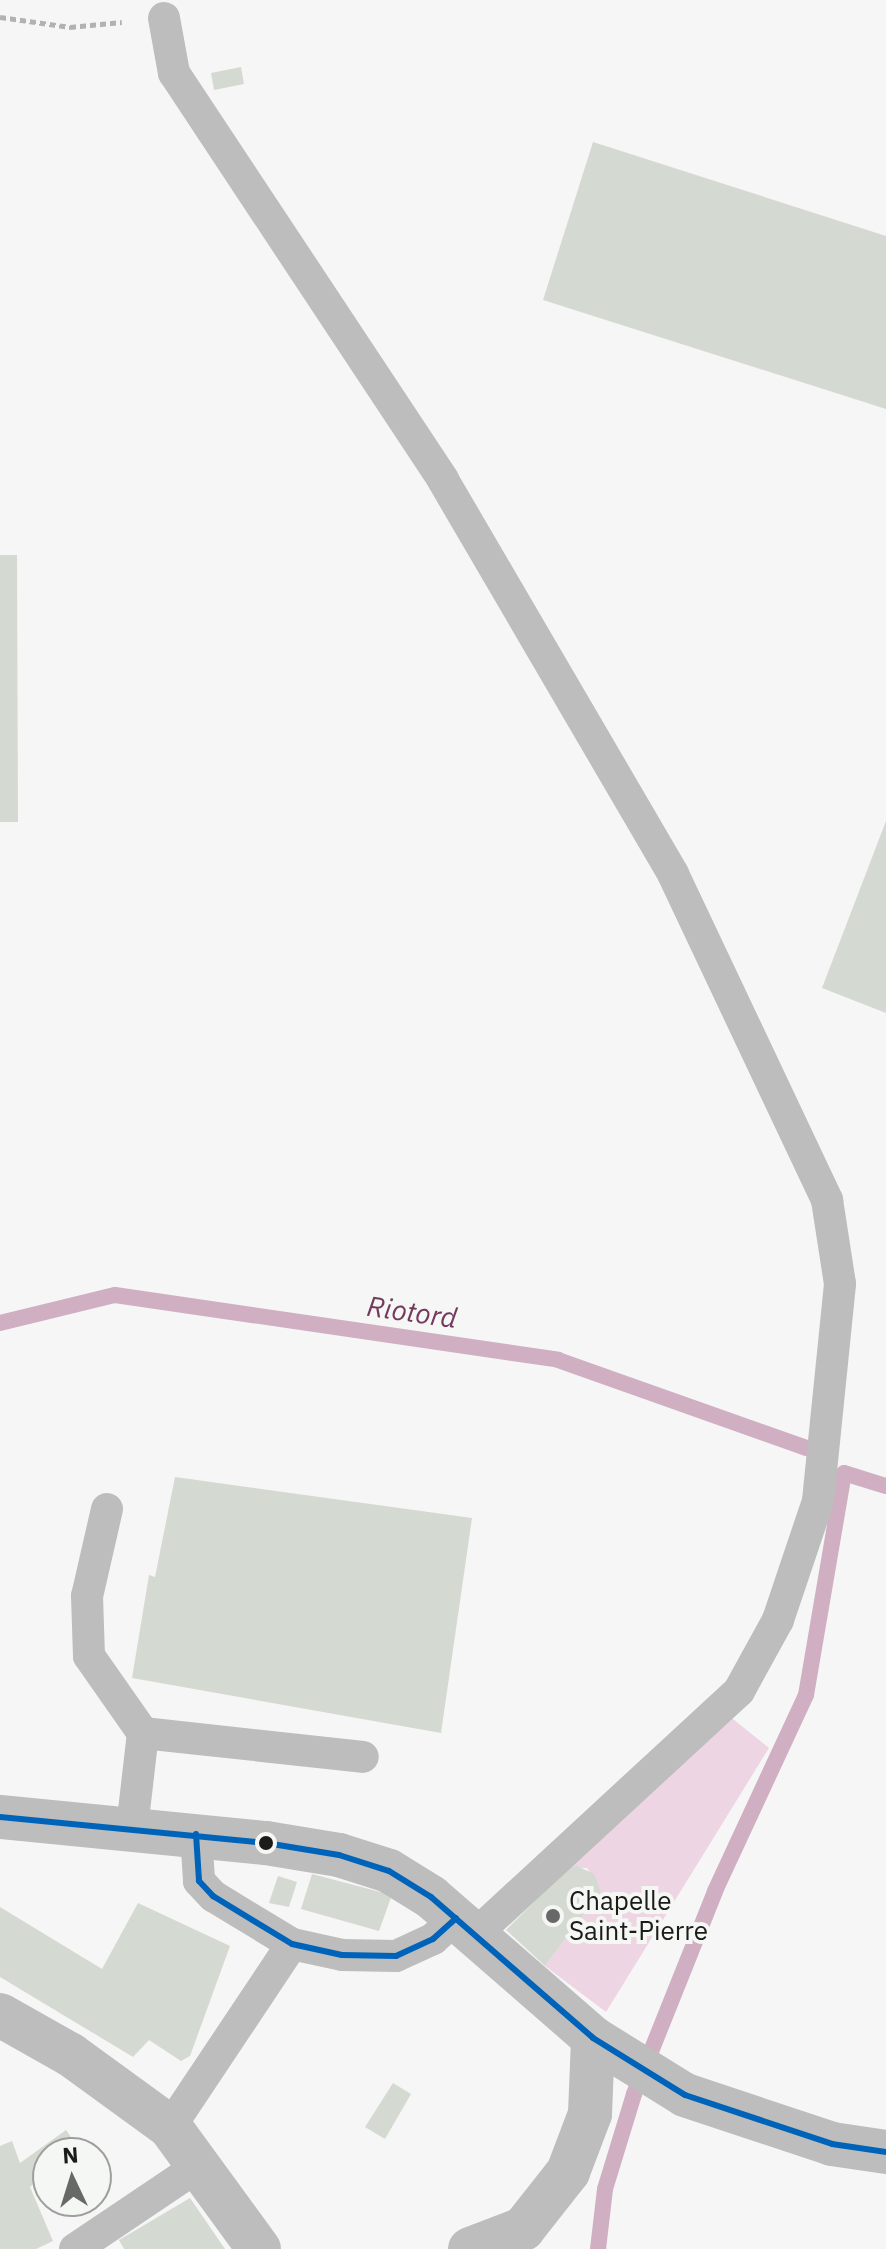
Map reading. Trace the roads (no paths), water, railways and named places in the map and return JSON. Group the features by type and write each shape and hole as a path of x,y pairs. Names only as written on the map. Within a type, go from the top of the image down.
{"street":[{"path":"0,1817 196,1834 339,1855 389,1871 465,1926 608,2047 685,2095 832,2144 886,2152"},
{"path":"0,2015 71,2055 170,2127 259,2249"},
{"path":"470,2249 523,2229 568,2172 590,2114 608,2047"}],"lane":[{"path":"164,18 174,73 443,480 673,874 827,1200 840,1284 818,1501 778,1620 739,1691 465,1926 396,1956 342,1955 292,1944 213,1896 199,1881 196,1834"},
{"path":"107,1509 87,1596 89,1656 143,1733 132,1828"},
{"path":"143,1733 363,1757"},
{"path":"170,2127 292,1944"},
{"path":"75,2249 197,2167"}],"waterway":[{"name":"Riotord","path":"0,1323 115,1295 558,1360 807,1448"},
{"path":"598,2249 605,2189 634,2094 715,1891 806,1695 844,1473 886,1486"}],"place":[{"name":"Chapelle Saint-Pierre","path":"553,1916"}]}
